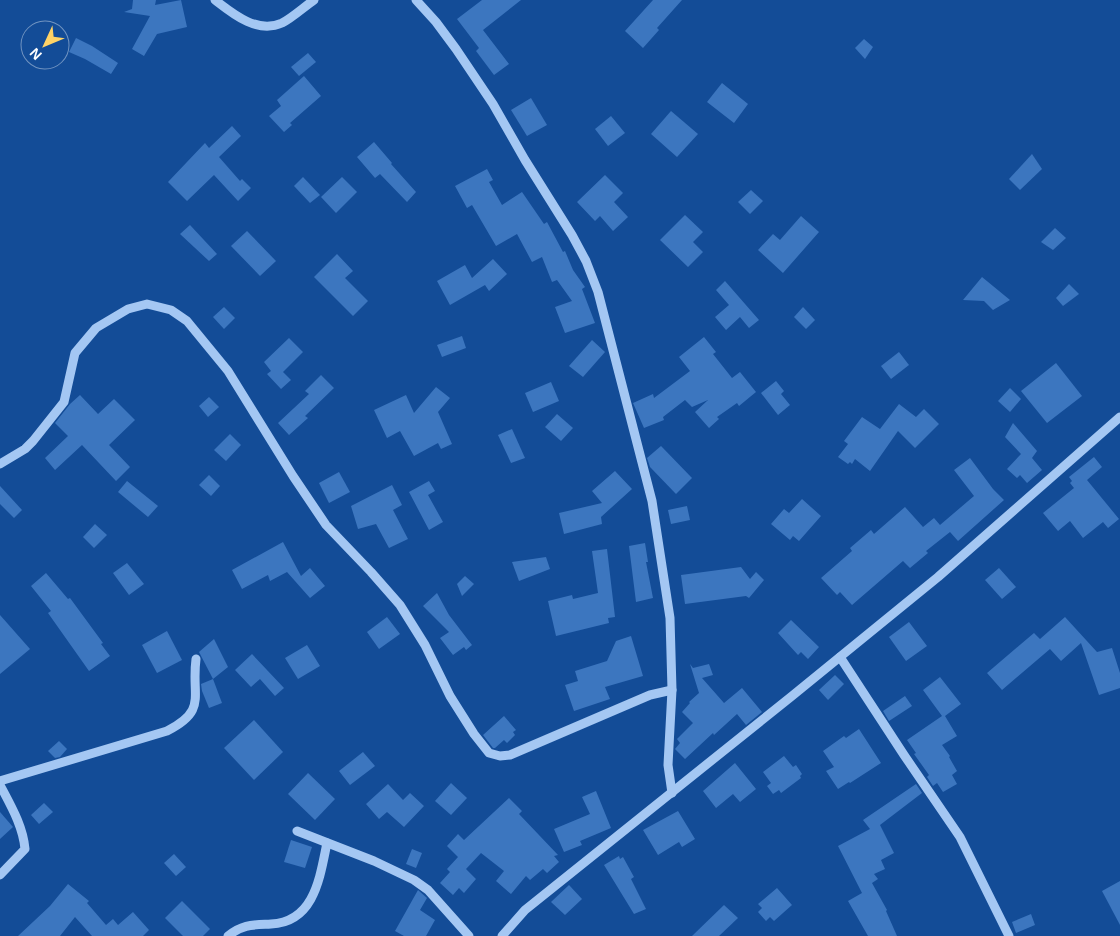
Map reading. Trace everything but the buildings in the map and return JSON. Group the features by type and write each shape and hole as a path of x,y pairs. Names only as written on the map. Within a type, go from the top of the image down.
{"street":[{"path":"215,0 249,23 260,25 272,25 282,22 314,0"},
{"path":"416,0 451,42 494,104 525,160 572,235 586,261 598,292 652,501 670,618 672,690 668,765 672,792"},
{"path":"0,464 25,449 64,402 75,353 96,328 128,309 147,304 171,310 187,321 228,371 293,476 326,525 372,572 400,605 425,645 450,696 474,734 489,753 500,756 510,755 650,696 672,690"},
{"path":"502,936 525,910 938,577 1120,417"},
{"path":"840,657 960,837 1009,936"},
{"path":"0,781 126,742 167,732 178,726 191,715 195,708 194,674 196,659"},
{"path":"0,785 15,813 24,836 25,849 0,875"},
{"path":"297,831 396,871 422,885 469,936"},
{"path":"228,936 252,924 283,923 293,918 305,908 314,895 319,881 327,843"}]}
